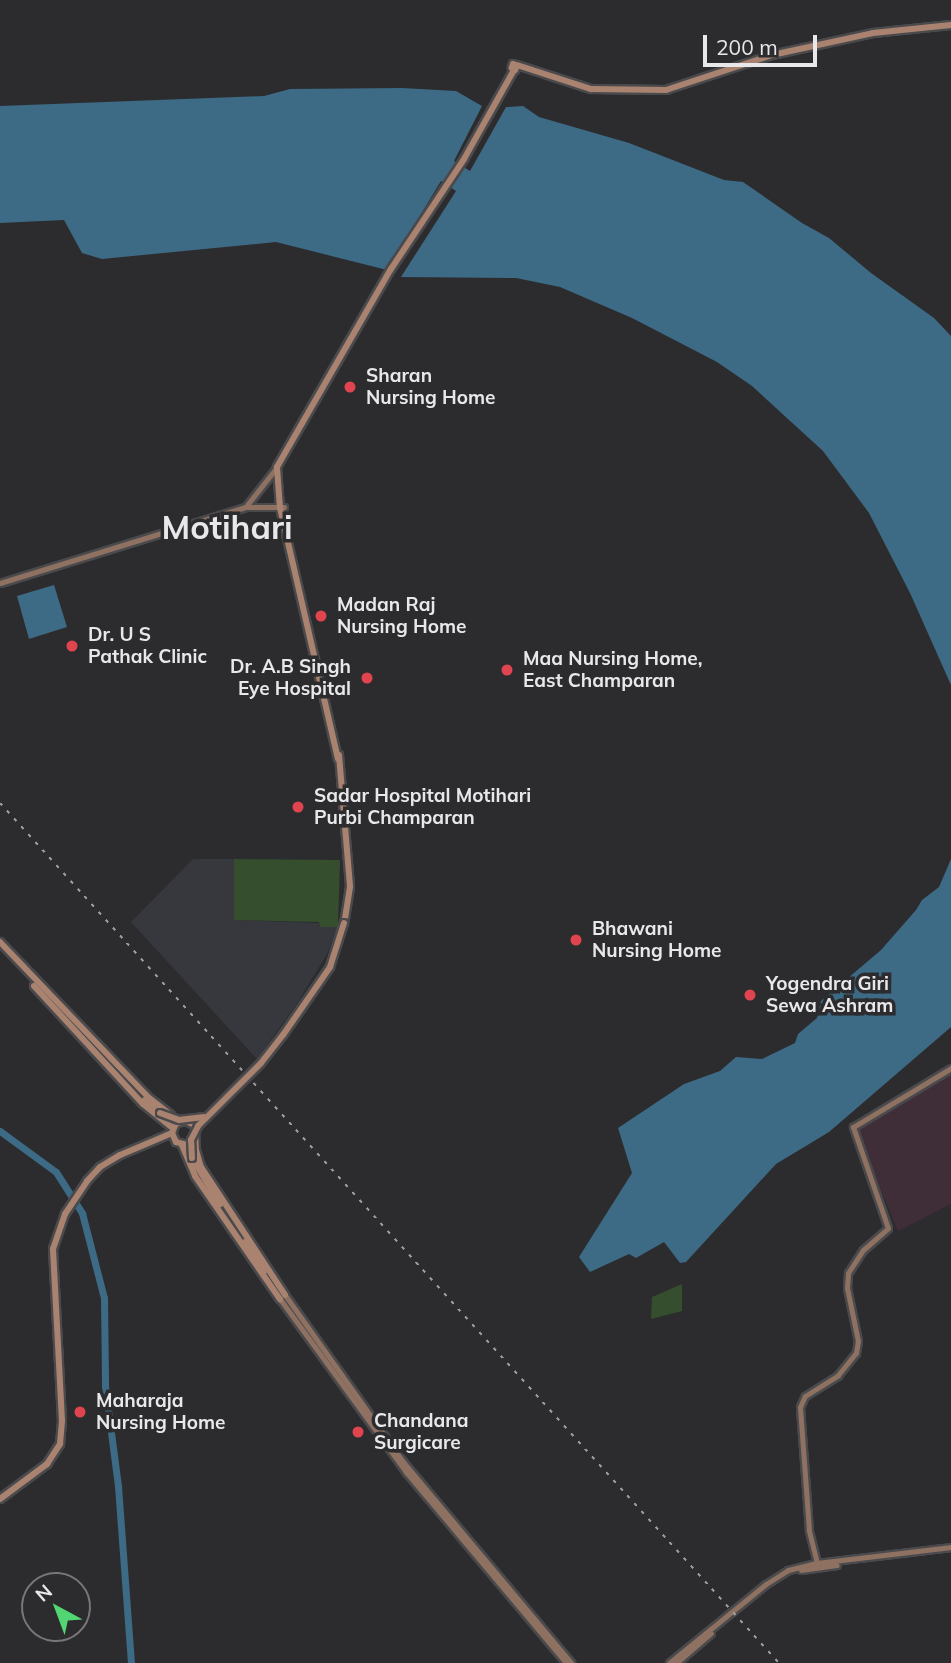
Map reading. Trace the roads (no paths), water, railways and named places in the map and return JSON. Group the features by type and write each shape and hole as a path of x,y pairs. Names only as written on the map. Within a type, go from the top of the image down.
{"main road":[{"path":"245,508 277,467 391,269 464,159 515,68 591,89 664,90 772,55 873,33 951,25"},
{"path":"277,467 282,505 338,759 351,887 344,923 330,967 261,1063 206,1116 194,1132 192,1158 282,1297"},
{"path":"0,583 254,505 282,505"},
{"path":"0,942 143,1104 173,1130 176,1142 182,1145 195,1176 405,1472 569,1663"},
{"path":"0,948 160,1113 184,1120 206,1116"},
{"path":"49,999 164,1111 195,1125 195,1140 201,1167 282,1297"},
{"path":"817,1563 809,1531 800,1407 806,1396 838,1375 856,1353 858,1341 847,1288 848,1273 863,1250 888,1228 853,1127 951,1068"},
{"path":"0,1499 47,1464 60,1444 62,1421 53,1249 70,1206 87,1181 113,1158 173,1130 184,1121"},
{"path":"182,1145 195,1140"},
{"path":"669,1663 769,1582 788,1570 817,1563 951,1549"},
{"path":"676,1663 788,1574 810,1568 951,1549"}],"water":[{"path":"402,88 456,91 482,106 454,161 470,171 506,107 523,106 539,117 629,143 724,180 743,182 802,223 829,238 871,273 934,318 951,336 951,685 910,593 869,513 823,451 752,386 717,362 632,318 560,287 516,278 401,277 456,191 441,181 387,270 276,242 102,259 82,253 64,220 0,223 0,106 264,96 290,89"},
{"path":"54,585 67,627 29,639 17,596"},
{"path":"951,859 951,1027 829,1132 776,1164 686,1262 680,1263 664,1242 636,1258 629,1254 590,1272 579,1257 632,1173 618,1128 684,1084 720,1071 736,1057 762,1059 795,1043 798,1034 817,1018 821,1001 881,950 922,900 939,887"}],"waterway":[{"path":"0,1131 56,1172 82,1213 104,1298 105,1386 118,1486 131,1663"}],"railway":[{"path":"0,803 779,1663"}],"place":[{"name":"Sharan Nursing Home","path":"350,387"},
{"name":"Madan Raj Nursing Home","path":"321,616"},
{"name":"Dr. U S Pathak Clinic","path":"72,646"},
{"name":"Maa Nursing Home, East Champaran","path":"507,670"},
{"name":"Dr. A.B Singh Eye Hospital","path":"367,678"},
{"name":"Sadar Hospital Motihari Purbi Champaran","path":"298,807"},
{"name":"Bhawani Nursing Home","path":"576,940"},
{"name":"Yogendra Giri Sewa Ashram","path":"750,995"},
{"name":"Maharaja Nursing Home","path":"80,1412"},
{"name":"Chandana Surgicare","path":"358,1432"}],"district":[{"name":"Motihari","path":"227,527"}]}
